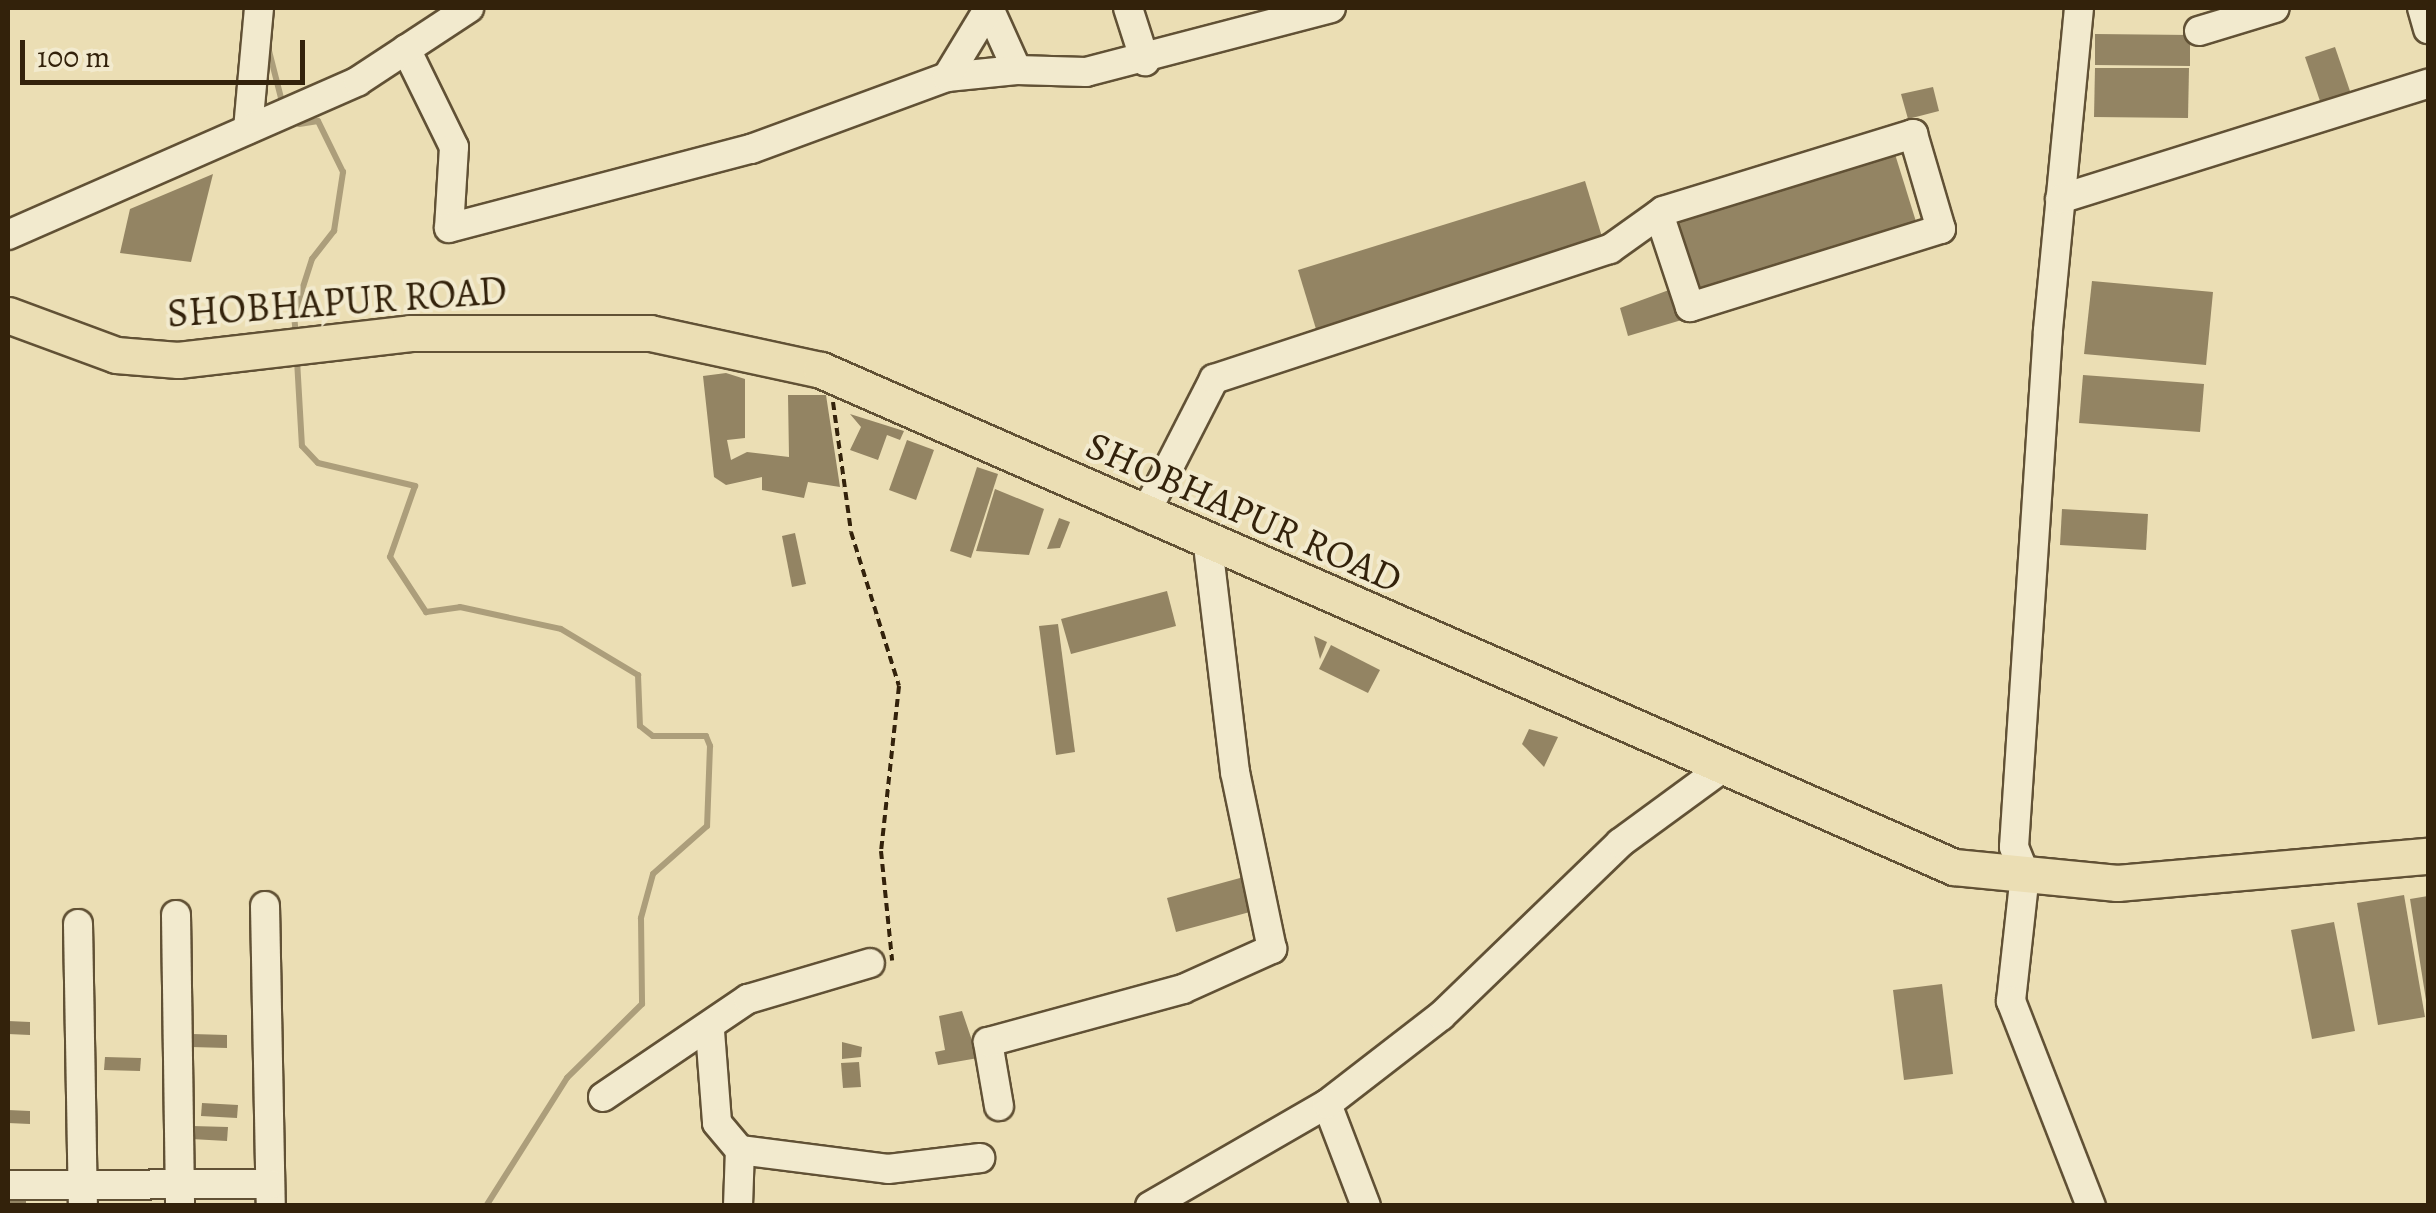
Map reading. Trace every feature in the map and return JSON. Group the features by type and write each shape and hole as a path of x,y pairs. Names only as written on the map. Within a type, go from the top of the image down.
{"main road":[{"name":"SHOBHAPUR ROAD","path":"8,315 116,355 178,360 410,333 650,333 828,373 1144,516 1954,867 2117,884 2258,877 2428,856"}],"street":[{"path":"248,129 259,8"},
{"path":"8,235 248,129 406,49 469,8"},
{"path":"948,77 989,8"},
{"path":"989,8 1017,70"},
{"path":"1128,8 1144,61"},
{"path":"406,49 454,147 449,228 524,215 751,149 948,77 1144,61 1331,8"},
{"path":"2080,8 2060,199 2014,847 2025,874 2011,1001 2091,1206"},
{"path":"2200,31 2275,8"},
{"path":"2422,8 2428,29"},
{"path":"2060,199 2428,84"},
{"path":"1144,516 1214,379 1610,249 1660,214 1913,134 1941,228 1690,308 1660,214"},
{"path":"1000,1106 988,1042 1182,989 1272,950 1234,772 1208,544"},
{"path":"1150,1206 1327,1104 1441,1016 1620,842 1721,769"},
{"path":"8,1185 83,1195 270,1195 266,906"},
{"path":"176,915 180,1195"},
{"path":"78,924 83,1195"},
{"path":"603,1097 781,984 870,963"},
{"path":"710,1031 717,1123 740,1150 888,1169 980,1158"},
{"path":"1327,1104 1366,1206"},
{"path":"738,1206 740,1150"}],"path":[{"path":"828,373 851,532 899,686 881,852 895,960 870,963"}],"building":[{"path":"2095,34 2190,35 2190,66 2095,65"},
{"path":"2335,47 2351,94 2321,104 2305,57"},
{"path":"2095,68 2189,68 2188,118 2094,117"},
{"path":"1933,87 1939,111 1908,119 1901,94"},
{"path":"1894,151 1918,228 1695,297 1671,220"},
{"path":"213,174 191,262 120,253 130,209"},
{"path":"1585,181 1603,240 1316,329 1298,270"},
{"path":"2092,281 2213,292 2206,365 2084,354"},
{"path":"1669,290 1685,319 1628,336 1620,308"},
{"path":"726,373 745,379 745,438 727,440 731,460 747,452 789,457 788,395 826,395 840,487 808,482 804,498 762,490 762,477 726,485 714,477 703,376"},
{"path":"2083,375 2204,384 2200,432 2079,423"},
{"path":"850,414 904,431 900,440 887,435 878,460 850,450 861,427"},
{"path":"907,440 934,450 916,500 889,490"},
{"path":"977,467 998,474 971,558 950,551"},
{"path":"995,489 1044,509 1029,555 976,551"},
{"path":"2062,509 2148,514 2146,550 2060,545"},
{"path":"1059,518 1070,522 1060,548 1047,549"},
{"path":"795,533 806,584 792,587 782,536"},
{"path":"1167,591 1176,626 1071,654 1061,619"},
{"path":"1058,624 1075,752 1056,755 1039,626"},
{"path":"1314,636 1327,642 1320,659"},
{"path":"1331,645 1380,670 1368,693 1319,669"},
{"path":"1529,729 1558,737 1544,767 1522,744"},
{"path":"1251,875 1261,909 1176,932 1167,898"},
{"path":"2404,895 2425,1017 2378,1025 2357,903"},
{"path":"2428,896 2428,1000 2426,1000 2410,899"},
{"path":"2334,922 2355,1031 2312,1039 2291,930"},
{"path":"1942,984 1953,1074 1904,1080 1893,990"},
{"path":"962,1011 978,1058 938,1065 935,1052 945,1050 939,1016"},
{"path":"8,1021 30,1022 30,1035 8,1034"},
{"path":"192,1034 227,1035 227,1048 191,1047"},
{"path":"842,1042 862,1047 861,1057 842,1059"},
{"path":"105,1057 141,1058 140,1071 104,1070"},
{"path":"859,1062 861,1087 843,1088 841,1063"},
{"path":"202,1103 238,1105 237,1118 201,1116"},
{"path":"8,1110 30,1111 30,1124 8,1123"},
{"path":"192,1126 228,1127 227,1141 191,1139"},
{"path":"8,1198 26,1199 26,1206 8,1206"}],"waterway":[{"path":"267,43 281,98"},
{"path":"296,337 294,315 312,259 334,231 343,172 318,121 299,124"},
{"path":"297,360 302,446 318,463 415,486 390,557 426,612 460,607 561,629 638,675 640,726 653,736 706,736 710,746 707,826 653,874 641,918 642,1004 567,1078 486,1206"}]}
